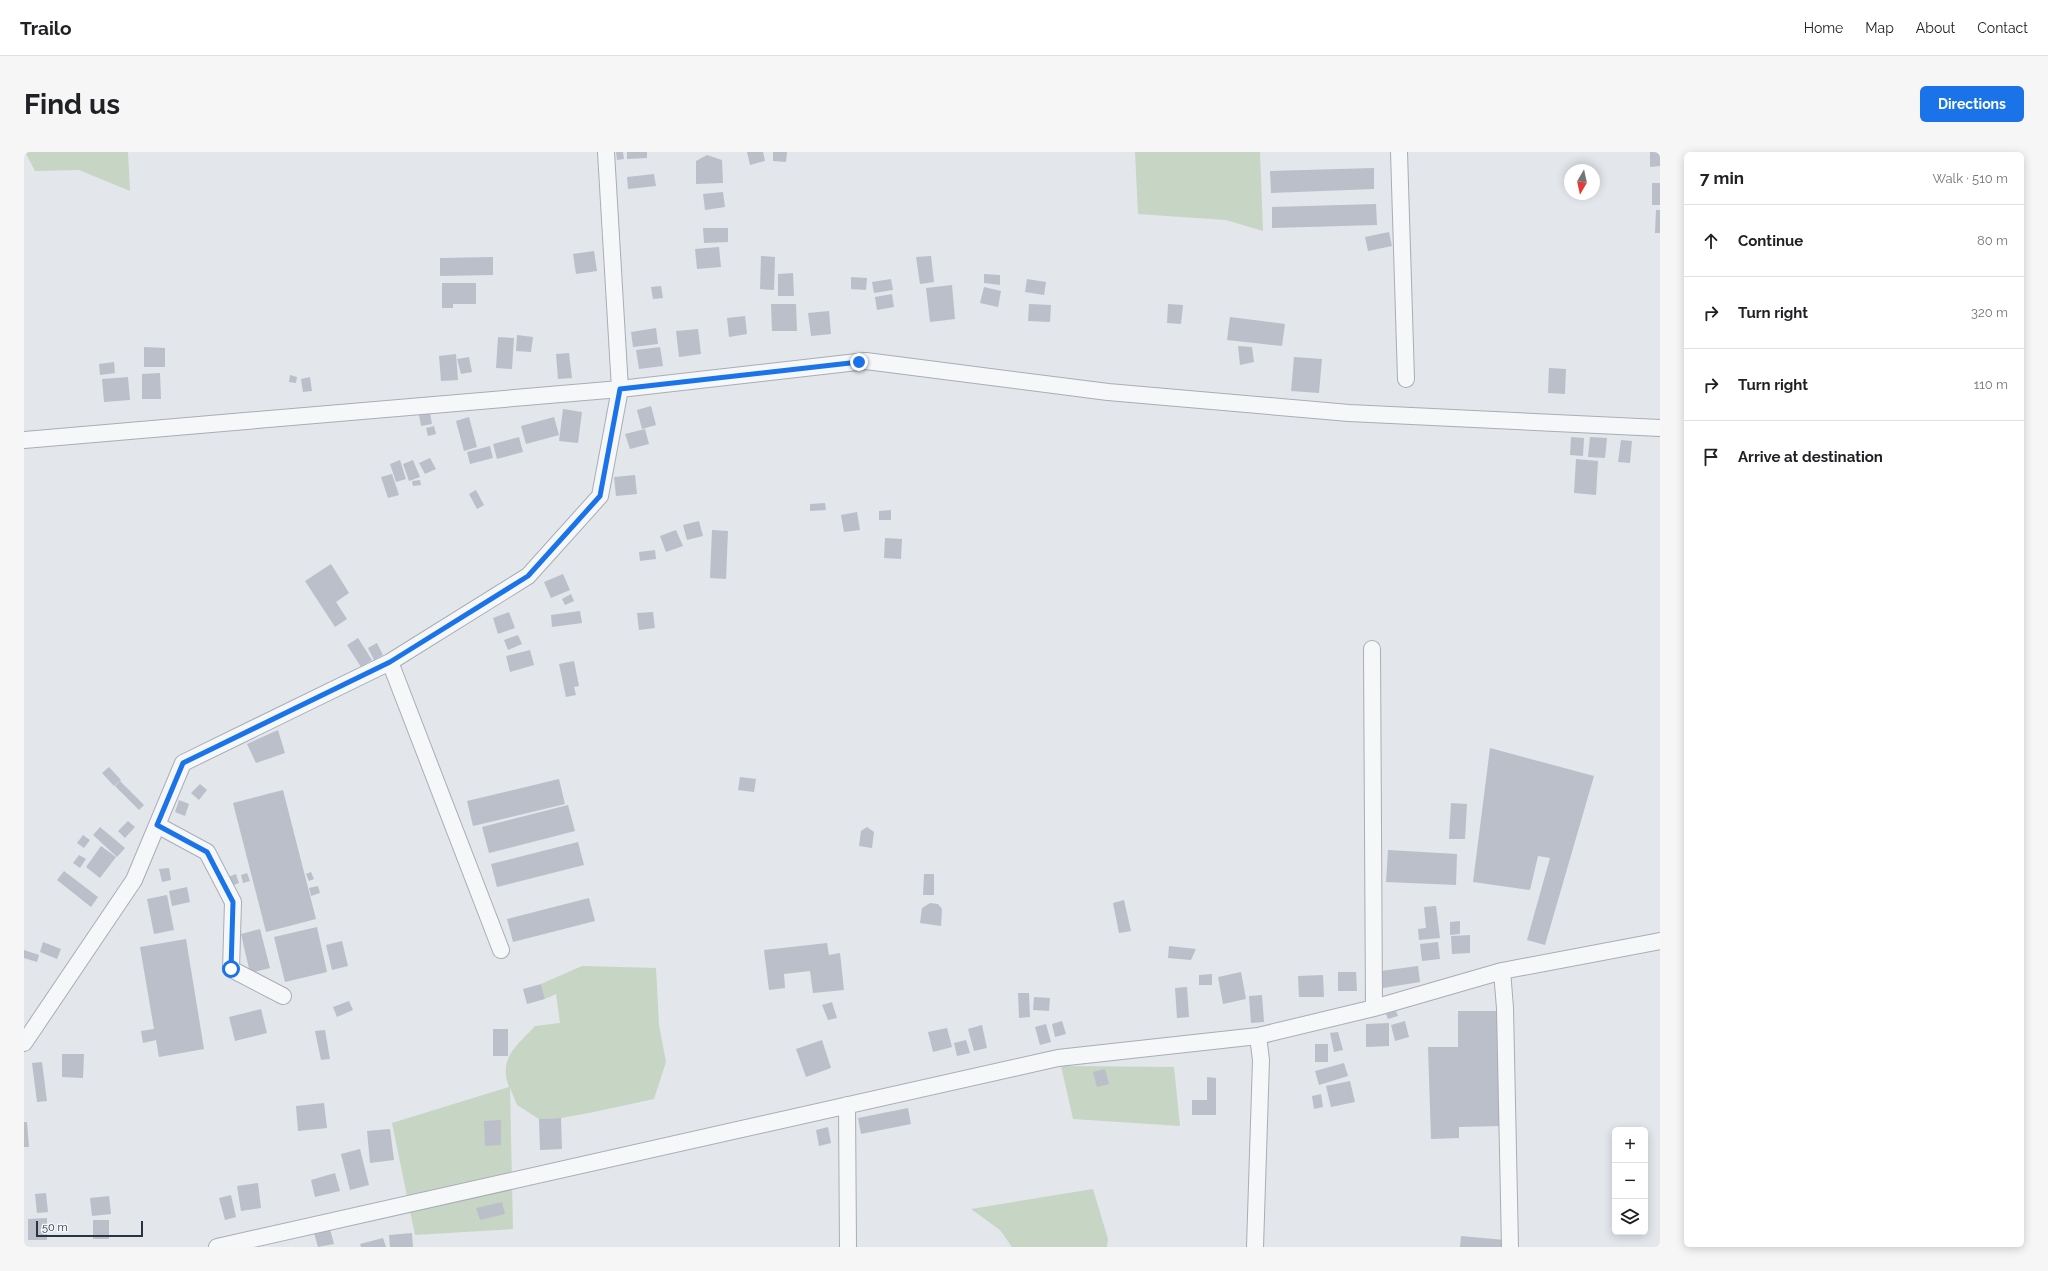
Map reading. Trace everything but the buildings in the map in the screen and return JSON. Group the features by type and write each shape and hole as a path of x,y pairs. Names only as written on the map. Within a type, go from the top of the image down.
{"street":[{"path":"24,1044 134,880 183,763 390,662 528,576 600,496 620,389 606,152"},
{"path":"1399,152 1406,379"},
{"path":"24,440 620,389 866,361 1108,392 1349,413 1660,428"},
{"path":"1372,649 1374,1008"},
{"path":"390,662 501,950"},
{"path":"157,825 207,852 233,902 231,969 283,996"},
{"path":"216,1247 253,1243 847,1105 1058,1058 1258,1036 1374,1008 1502,971 1660,941"},
{"path":"1502,971 1505,1008 1510,1247"},
{"path":"1255,1247 1261,1060 1258,1036"},
{"path":"847,1105 848,1247"}],"green space":[{"path":"25,152 128,152 130,191 79,170 35,171"},
{"path":"1135,152 1260,152 1263,231 1226,220 1138,214"},
{"path":"582,966 656,968 659,1025 666,1062 654,1099 561,1118 539,1119 517,1105 510,1088 513,1229 415,1235 392,1123 509,1087 506,1077 506,1068 511,1053 516,1046 535,1026 560,1023 556,994 545,999 541,984"},
{"path":"1061,1066 1174,1067 1180,1126 1073,1119"},
{"path":"1093,1189 1108,1239 1107,1247 1012,1247 1000,1230 971,1209"}],"route":[{"path":"231,969 233,902 207,852 157,825 183,763 390,662 528,576 600,496 620,389 859,362"}]}
